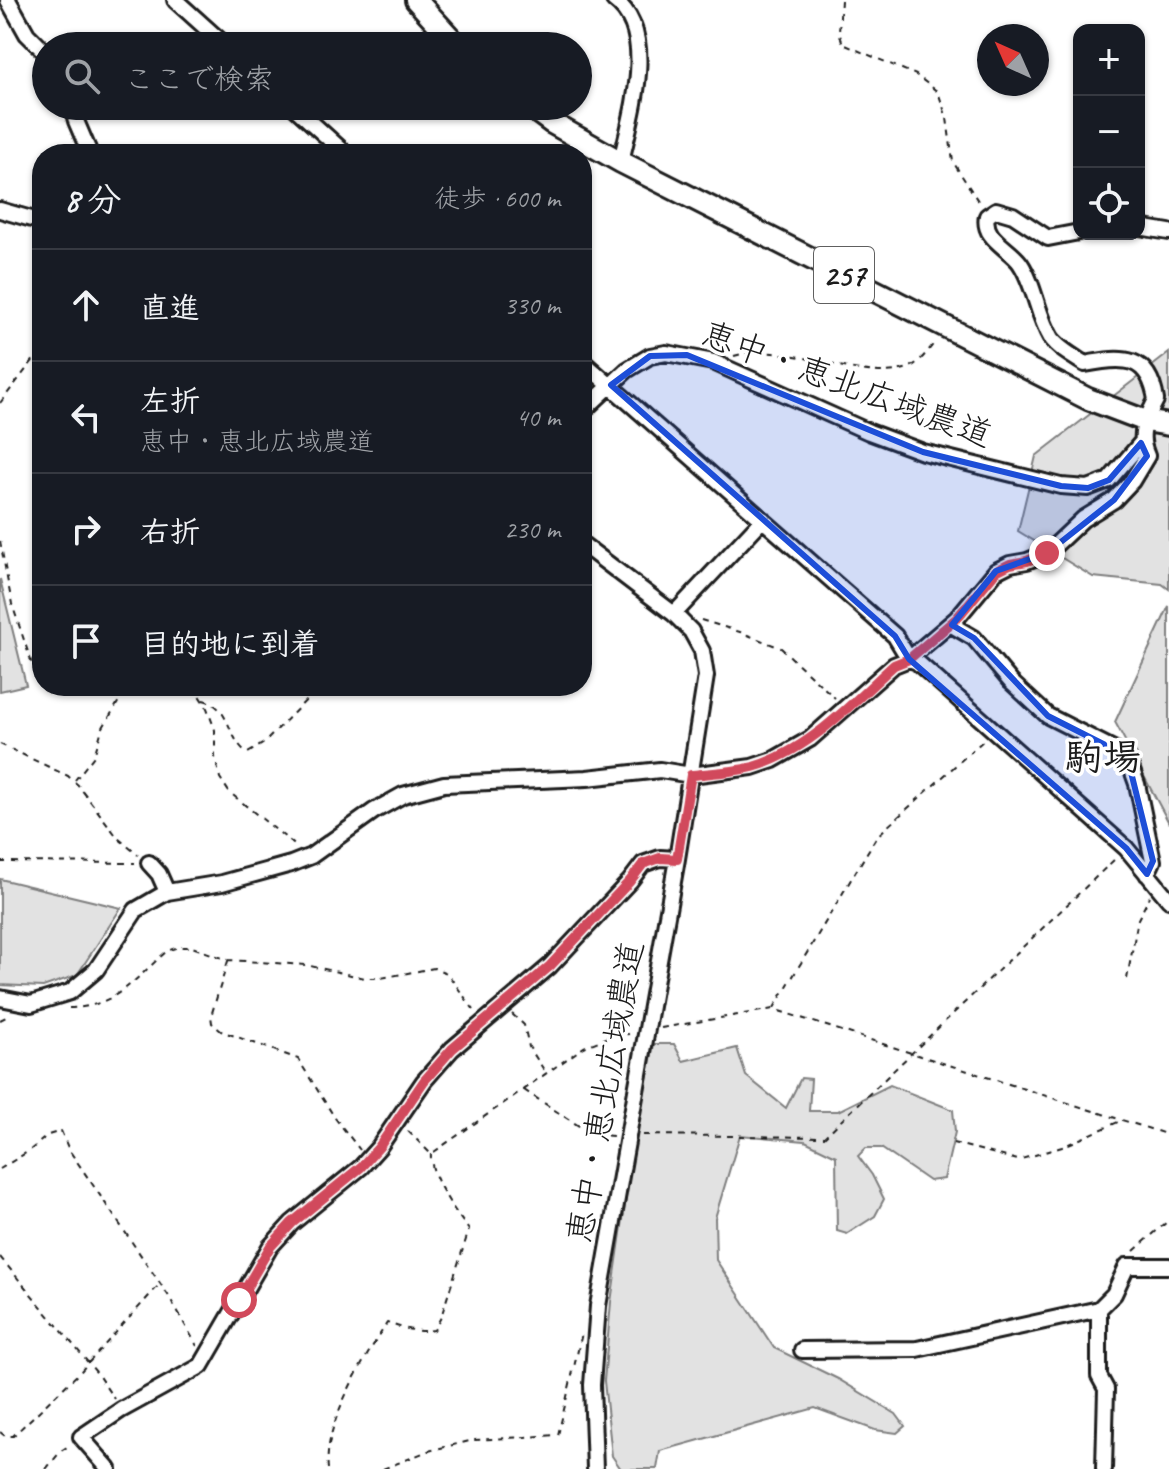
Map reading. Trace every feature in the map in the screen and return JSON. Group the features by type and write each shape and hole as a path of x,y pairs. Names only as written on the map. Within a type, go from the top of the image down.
{"highway":[{"path":"416,0 445,32"},
{"name":"257","path":"548,120 589,144"},
{"name":"257","path":"592,146 1088,399 1146,421 1169,425"}],"street":[{"path":"8,0 32,39"},
{"path":"175,0 210,32"},
{"path":"614,0 625,7 637,39 639,74 621,162"},
{"path":"76,120 86,144"},
{"path":"308,120 335,144"},
{"path":"0,210 32,219"},
{"path":"0,998 31,1004 70,992 96,970 136,910 167,892 222,883 305,858 329,845 374,811 423,788 457,783 587,778 660,770 691,775 752,767 773,760 810,739 894,665 909,659 950,624 996,571 1047,553 1083,519 1114,500 1132,481 1147,456 1141,443 1146,421 1156,400 1150,375 1140,363 1126,360 1085,364 1052,340 1022,265 989,234 985,225 987,216 996,210 1013,215 1048,238 1073,233"},
{"path":"1145,228 1169,232"},
{"name":"恵中・恵北広域農道","path":"592,403 627,370 650,356 666,353 687,355 721,366 869,432 923,452 1061,486 1088,488 1109,480 1141,443"},
{"path":"592,369 895,636 909,659 917,662 1126,848 1169,900"},
{"path":"674,614 763,519"},
{"name":"恵中・恵北広域農道","path":"592,552 686,626 702,651 706,676 596,1325 592,1385 595,1469"},
{"path":"950,624 974,638 1011,682 1048,716 1127,756 1137,784 1153,861 1147,874"},
{"path":"109,1469 81,1437 121,1410 201,1366 270,1247 292,1223 379,1147 424,1081 452,1049 550,966 643,864 660,858 677,859"},
{"path":"149,863 159,874 167,892"},
{"path":"802,1350 917,1349 1099,1309 1114,1294 1127,1266 1169,1266"},
{"path":"1099,1309 1099,1376 1106,1389 1104,1469"}],"path":[{"path":"841,0 839,32 843,44 916,75 938,92 947,118 953,162 987,216"},
{"path":"721,366 727,358 764,352 790,353 872,370 909,367 932,346 945,326"},
{"path":"0,403 32,362"},
{"path":"0,541 12,604 32,664"},
{"path":"686,626 694,620 708,622 781,648 845,708"},
{"path":"74,781 94,756 102,729 122,696"},
{"path":"199,696 215,730 215,757 220,778 229,792 240,803 254,809 301,850 305,858"},
{"path":"202,700 220,709 241,748 248,753 264,743 310,696"},
{"path":"773,1009 877,836 994,732"},
{"path":"0,744 45,763 74,781 118,838 149,863"},
{"path":"524,1090 592,1134 610,1137 824,1137 1126,848"},
{"path":"0,862 149,863"},
{"path":"1127,979 1141,910 1159,888"},
{"path":"46,999 57,1007 97,1006 111,999 167,951 192,947 228,960 306,965 365,978 440,969 447,973 483,1022"},
{"path":"228,960 211,1016 212,1023 221,1031 298,1059 335,1118 367,1160"},
{"path":"505,1003 524,1025 529,1047 547,1074"},
{"path":"661,1028 773,1009 1169,1135"},
{"path":"431,1154 597,1040 629,1034"},
{"path":"396,1119 431,1154"},
{"path":"953,1143 1018,1160 1062,1147 1120,1120"},
{"path":"0,1169 48,1135 61,1131 86,1176 189,1329 205,1361"},
{"path":"328,1469 328,1444 334,1424 358,1373 387,1323 425,1332 434,1330 441,1317 469,1230 430,1165 431,1154"},
{"path":"1127,1266 1131,1254 1140,1243 1169,1220"},
{"path":"0,1257 88,1363 121,1410"},
{"path":"0,1432 13,1436 88,1363 160,1285"},
{"path":"383,1469 428,1451 474,1440 558,1435 579,1336 585,1328 596,1325"},
{"path":"46,1469 61,1451 81,1437"}],"highlighted area":[{"path":"687,355 923,452 1061,486 1088,488 1109,480 1141,443 1147,456 1114,500 1047,553 996,571 952,625 974,638 1048,716 1127,756 1153,861 1147,874 1126,848 909,659 895,636 611,385 650,356"}],"shaded area":[{"path":"1169,353 1169,589 1162,584 1093,577 1018,531 1036,456"},
{"path":"0,579 26,685 0,691"},
{"path":"1169,606 1169,823 1115,722"},
{"path":"0,879 121,908 77,975 43,987 0,985"},
{"path":"654,1044 674,1044 683,1061 737,1048 746,1076 786,1108 801,1078 811,1079 809,1111 838,1111 890,1085 953,1110 955,1132 944,1179 929,1181 881,1148 866,1148 858,1156 884,1199 875,1216 847,1234 837,1231 836,1156 805,1141 740,1135 715,1218 716,1260 774,1348 838,1379 896,1414 905,1426 897,1433 875,1430 815,1408 660,1451 657,1469 621,1469 612,1456 604,1381 611,1302 633,1150"}],"district":[{"name":"駒場","path":"1103,757"}],"route":[{"path":"239,1300 270,1247 292,1223 361,1167 379,1147 424,1081 452,1049 550,966 643,864 660,858 677,859 691,775 752,767 773,760 810,739 894,665 909,659 957,618 996,571 1047,553"}]}
